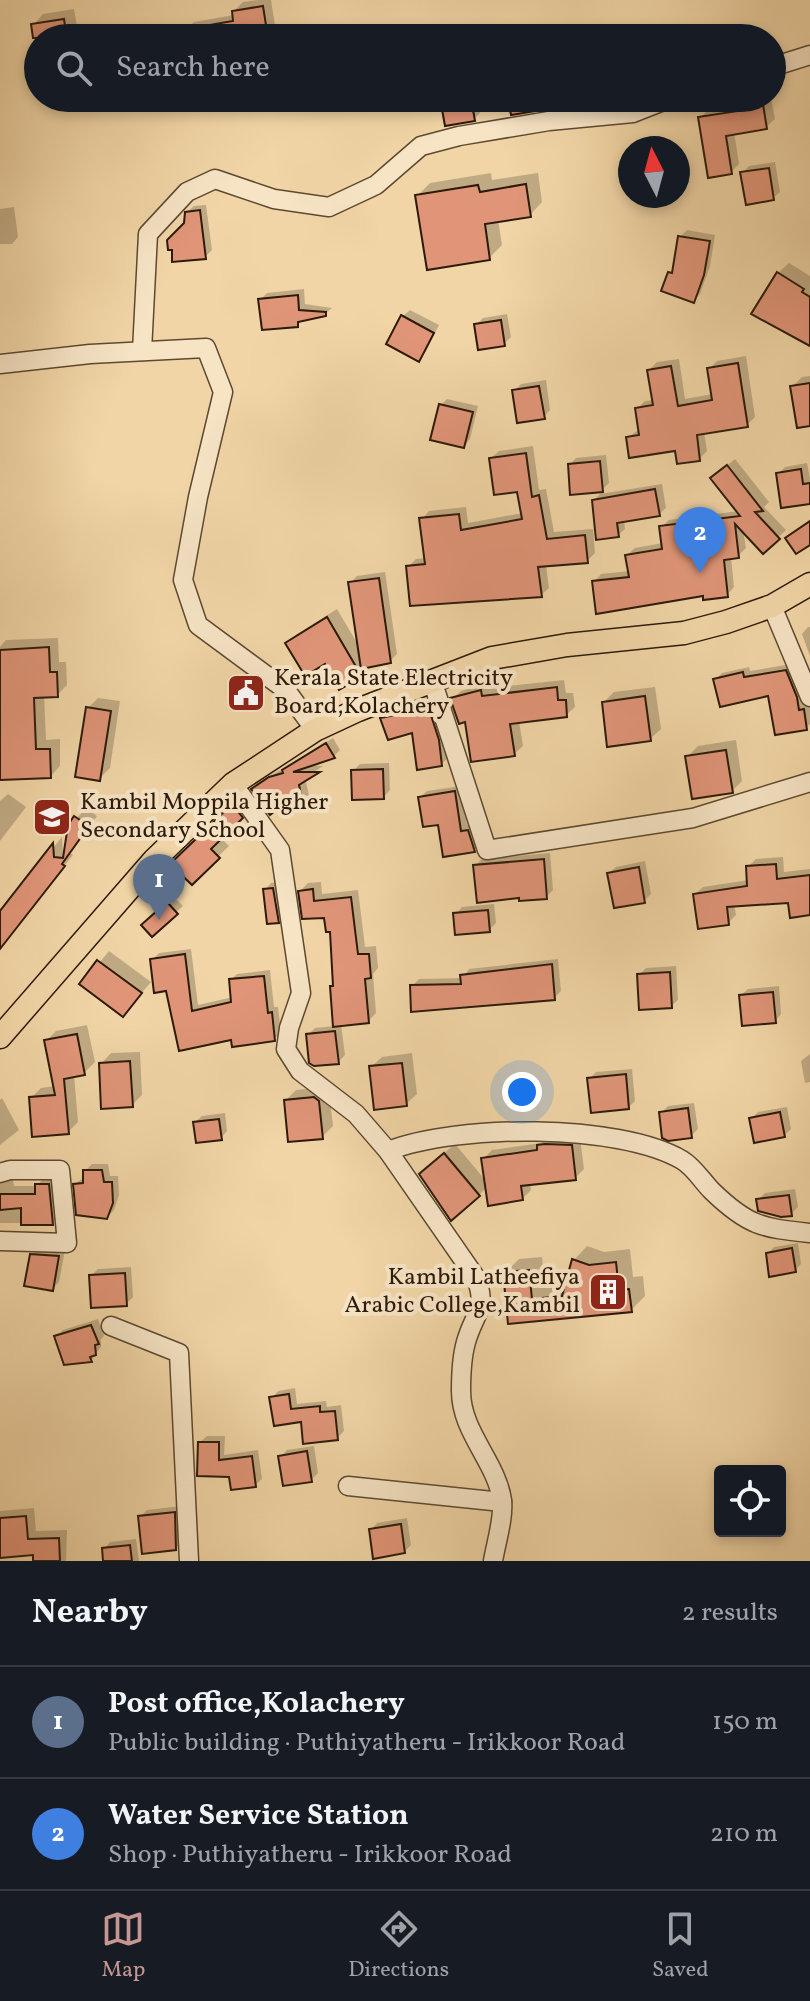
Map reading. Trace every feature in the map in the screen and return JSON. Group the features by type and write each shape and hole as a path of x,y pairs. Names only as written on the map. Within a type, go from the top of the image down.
{"main road":[{"path":"0,1037 154,860 233,784 315,730 492,658 582,643 684,633 772,606 810,584"}],"street":[{"path":"786,63 810,55"},
{"path":"142,351 148,234 187,192 215,179 274,199 329,207 376,185 421,146 459,136 549,121 636,112"},
{"path":"0,364 206,348 223,392 198,497 183,580 198,625 286,690 315,730"},
{"path":"772,606 810,697"},
{"path":"432,680 487,850 693,818 810,782"},
{"path":"233,784 280,850 301,993 289,1028 286,1049 300,1071 356,1114 388,1151 476,1278 482,1295 478,1315 466,1341 461,1392 465,1418 497,1482 502,1502 493,1561"},
{"path":"388,1151 408,1143 451,1135 544,1132 618,1138 655,1146 686,1162 742,1218 770,1230 810,1233"},
{"path":"0,1173 10,1170 60,1170 67,1243 0,1241"},
{"path":"111,1326 179,1353 189,1561"},
{"path":"348,1486 502,1502"}],"building":[{"path":"263,6 266,24 215,24 233,21 232,11"},
{"path":"64,19 65,24 31,24"},
{"path":"442,112 473,112 475,121 445,126"},
{"path":"731,112 764,112 767,129 726,136 732,174 708,178 698,117"},
{"path":"769,168 774,200 746,205 740,172"},
{"path":"526,184 531,217 485,224 490,260 427,270 415,195 478,185 480,192"},
{"path":"200,210 206,259 172,262 172,250 168,250 167,240 184,223 185,212"},
{"path":"678,236 710,241 704,275 694,303 661,291 668,272 672,273"},
{"path":"777,272 804,289 802,292 810,297 810,346 751,314"},
{"path":"298,295 299,310 326,312 326,316 298,322 298,327 262,330 258,299"},
{"path":"401,315 434,333 419,362 386,344"},
{"path":"501,320 505,346 478,350 474,324"},
{"path":"738,363 748,427 697,435 700,461 677,464 675,451 629,458 626,437 639,435 635,408 653,405 647,370 671,366 678,406 712,400 707,368"},
{"path":"810,383 810,426 797,428 790,386"},
{"path":"539,386 545,419 517,423 512,390"},
{"path":"439,404 473,412 464,448 430,440"},
{"path":"526,453 532,497 539,495 547,539 585,535 588,563 538,567 542,597 410,606 406,566 425,564 419,518 459,514 461,530 522,519 517,492 494,495 489,458"},
{"path":"600,461 603,492 570,495 568,464"},
{"path":"727,465 763,511 755,512 780,539 763,554 735,524 739,558 724,560 728,597 703,600 703,596 596,614 592,581 629,577 625,555 662,549 659,526 740,516 710,478"},
{"path":"801,469 803,484 810,483 810,504 781,508 776,473"},
{"path":"655,489 660,516 617,523 619,537 596,540 592,500"},
{"path":"810,521 810,545 796,554 785,538"},
{"path":"379,578 391,663 361,669 348,582"},
{"path":"327,617 362,677 339,690 325,664 305,676 285,643"},
{"path":"49,647 50,672 57,672 58,697 34,698 36,749 50,749 51,778 0,780 0,650"},
{"path":"786,670 799,710 804,709 807,730 775,735 768,696 720,707 713,679 743,672 744,677"},
{"name":"Kerala State Electricity Board,Kolachery","path":"249,678 263,691 240,707 230,695"},
{"path":"557,687 558,700 566,700 567,717 510,724 515,756 471,762 465,722 459,724 450,698 481,690 482,696"},
{"path":"645,696 651,741 607,747 602,702"},
{"path":"427,703 439,740 442,766 417,770 412,733 388,740 380,718 421,710 421,705"},
{"path":"86,707 111,711 100,781 75,777"},
{"path":"326,743 335,758 293,772 320,772 299,785 303,804 276,810 270,815 251,789 269,777 283,773 282,770"},
{"path":"726,750 733,793 692,799 685,756"},
{"path":"383,769 384,799 352,800 351,770"},
{"path":"455,791 461,831 468,830 475,852 443,857 438,825 423,827 418,797"},
{"path":"232,804 243,818 211,849 220,858 192,885 170,864"},
{"path":"74,816 89,826 62,864 65,866 0,949 0,911 53,843 54,857 63,858 68,825"},
{"path":"544,859 547,899 519,901 519,898 477,903 473,865"},
{"path":"776,864 777,879 810,875 810,915 790,918 788,903 727,907 729,925 698,929 693,894 747,886 746,866"},
{"path":"639,867 645,903 614,908 607,873"},
{"path":"273,888 279,923 267,924 263,889"},
{"path":"313,889 314,901 351,897 358,954 369,954 371,978 365,979 369,1023 333,1027 330,932 326,932 324,918 302,919 298,891"},
{"path":"167,902 178,914 152,937 141,925"},
{"path":"488,910 490,932 455,935 453,913"},
{"path":"185,954 192,1011 231,1002 229,979 264,976 275,1041 232,1047 231,1040 179,1051 166,991 154,993 150,959"},
{"path":"97,960 142,993 123,1017 79,984"},
{"path":"552,964 555,1000 411,1012 410,985 461,984 460,975"},
{"path":"670,972 672,1008 639,1010 637,974"},
{"path":"773,992 776,1023 742,1026 739,995"},
{"path":"335,1031 339,1064 314,1066 309,1063 306,1034"},
{"path":"77,1034 85,1075 64,1079 69,1134 32,1137 29,1097 55,1095 44,1040"},
{"path":"130,1061 133,1107 101,1109 99,1063"},
{"path":"402,1063 407,1106 374,1110 369,1066"},
{"path":"626,1074 629,1109 591,1113 587,1078"},
{"path":"314,1097 319,1101 323,1139 288,1142 284,1100"},
{"path":"688,1108 692,1138 668,1141 662,1138 659,1112"},
{"path":"780,1112 785,1137 754,1143 749,1118"},
{"path":"219,1119 222,1140 196,1143 193,1122"},
{"path":"537,1145 572,1145 576,1180 521,1186 523,1200 488,1206 481,1158 537,1150"},
{"path":"444,1153 480,1196 451,1221 419,1174"},
{"path":"83,1170 102,1170 104,1182 112,1182 113,1203 107,1219 76,1215 73,1184 83,1183"},
{"path":"35,1184 49,1184 53,1225 21,1225 21,1208 0,1210 0,1194 35,1194"},
{"path":"789,1195 792,1216 781,1217 758,1211 756,1199"},
{"path":"792,1248 796,1272 769,1277 766,1253"},
{"path":"30,1254 59,1256 53,1291 24,1286"},
{"name":"Kambil Latheefiya Arabic College,Kambil","path":"572,1259 589,1265 616,1262 619,1290 629,1289 632,1312 508,1324 503,1272 529,1270 532,1299 562,1296"},
{"path":"125,1273 127,1306 91,1308 89,1275"},
{"path":"91,1325 99,1344 95,1345 96,1355 90,1357 92,1362 64,1365 54,1336"},
{"path":"289,1394 291,1409 320,1406 320,1412 335,1411 338,1440 303,1444 301,1422 274,1426 269,1397"},
{"path":"198,1442 219,1442 219,1460 252,1456 256,1487 231,1490 229,1477 197,1476"},
{"path":"307,1451 312,1482 283,1486 278,1456"},
{"path":"175,1512 176,1550 142,1554 138,1516"},
{"path":"26,1516 28,1539 59,1538 60,1561 33,1561 33,1555 0,1558 0,1518"},
{"path":"401,1524 405,1553 373,1559 369,1529"},
{"path":"130,1545 132,1561 103,1561 102,1548"}],"place":[{"name":"Water Service Station","path":"700,573"},
{"name":"Kerala State Electricity Board,Kolachery","path":"246,693"},
{"name":"Kambil Moppila Higher Secondary School","path":"52,817"},
{"name":"Post office,Kolachery","path":"159,920"},
{"name":"Kambil Latheefiya Arabic College,Kambil","path":"608,1292"}]}
